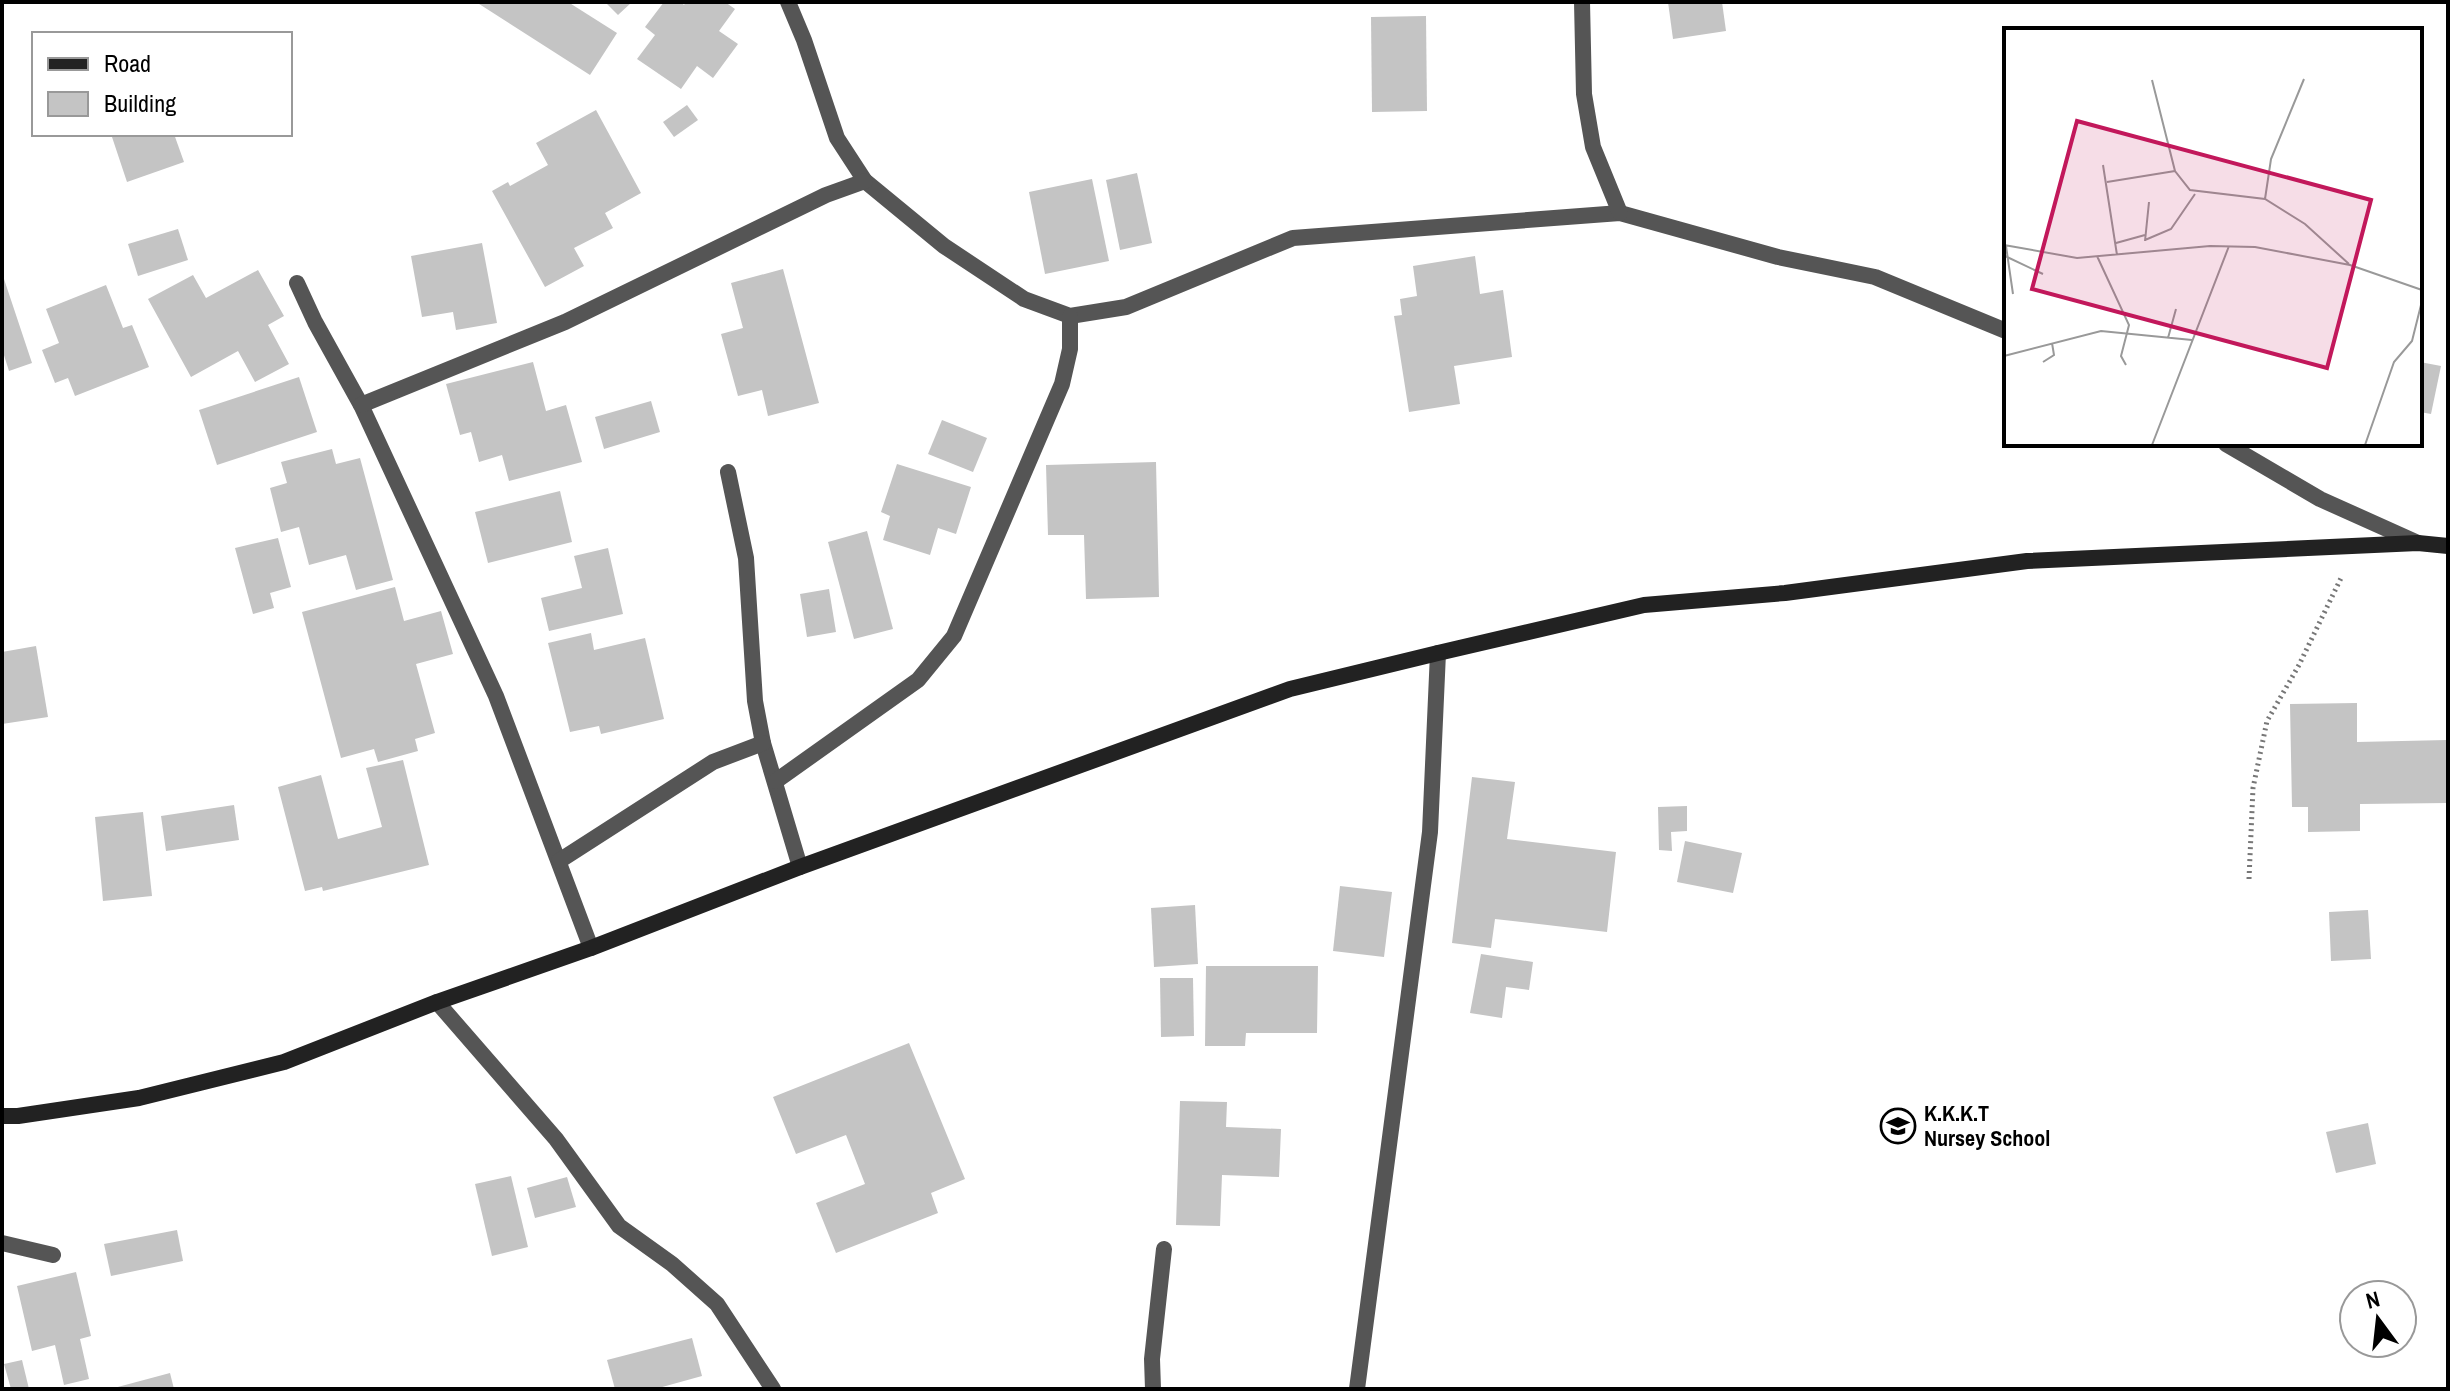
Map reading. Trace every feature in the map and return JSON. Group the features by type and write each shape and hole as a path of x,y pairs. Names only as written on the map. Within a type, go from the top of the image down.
{"street":[{"path":"788,2 837,138 865,181 944,246 1024,299 1070,316 1126,307 1293,238 1620,213 1778,257 1875,277 2004,330"},
{"path":"1582,2 1584,94 1593,147 1620,213"},
{"path":"361,405 565,322 826,195 865,181"},
{"path":"297,283 361,405 496,696 591,948"},
{"path":"776,781 918,680 954,636 1062,384 1070,349 1070,316"},
{"path":"2229,446 2320,499 2418,543"},
{"path":"728,472 746,558 755,701 763,743 800,867"},
{"path":"2,1116 139,1098 284,1062 800,867 1290,689 1438,653 1644,605 1785,593 2027,561 2418,543 2448,546"},
{"path":"1357,1389 1430,832 1438,653"},
{"path":"559,861 713,762 763,743"},
{"path":"437,1002 556,1139 619,1226 672,1264 717,1304 773,1389"},
{"path":"2,1243 53,1255"},
{"path":"1153,1389 1152,1359 1164,1249"}],"path":[{"path":"2249,879 2253,788 2267,721 2299,665 2356,546"}],"building":[{"path":"476,2 568,2 617,33 590,75"},
{"path":"605,2 632,2 618,15"},
{"path":"664,2 681,2 684,5 686,2 725,2 735,9 719,31 738,44 713,78 697,66 681,89 637,59 655,35 645,27"},
{"path":"1668,2 1722,2 1726,31 1673,39"},
{"path":"1426,16 1427,111 1372,112 1371,17"},
{"path":"687,105 698,120 674,137 663,122"},
{"path":"596,110 641,193 605,213 613,228 574,248 584,266 545,287 492,191 508,182 510,186 548,165 536,143"},
{"path":"112,136 175,136 184,162 127,182"},
{"path":"1137,173 1152,243 1120,250 1106,180"},
{"path":"1092,179 1109,261 1045,274 1029,192"},
{"path":"178,229 188,260 138,276 128,244"},
{"path":"482,243 497,323 456,330 453,312 422,317 411,256"},
{"path":"1475,256 1480,294 1503,290 1512,357 1454,366 1460,404 1409,412 1394,316 1402,315 1400,299 1417,296 1413,266"},
{"path":"783,269 819,403 768,416 762,390 738,396 721,334 743,328 731,283"},
{"path":"258,270 284,316 268,325 289,364 255,382 238,351 191,377 148,299 193,275 206,298"},
{"path":"3,276 32,363 9,371 2,349"},
{"path":"106,285 123,328 132,325 149,367 75,396 68,378 55,383 42,350 59,343 46,309"},
{"path":"533,362 546,411 566,405 582,462 509,481 502,455 479,462 471,432 460,435 446,384"},
{"path":"2422,362 2441,366 2431,414 2422,412"},
{"path":"299,377 317,432 217,465 199,410"},
{"path":"651,401 660,432 604,449 595,417"},
{"path":"942,420 987,438 973,472 928,454"},
{"path":"332,449 336,464 360,458 393,580 356,590 346,555 309,565 299,527 281,532 270,488 287,483 281,462"},
{"path":"1156,462 1159,597 1086,599 1084,535 1048,535 1046,465"},
{"path":"897,464 971,487 956,534 938,528 930,555 883,540 890,516 881,512"},
{"path":"560,491 572,542 488,563 475,512"},
{"path":"867,531 893,629 854,639 828,542"},
{"path":"278,538 291,587 270,593 274,608 253,614 235,548"},
{"path":"608,548 623,614 549,631 541,598 582,588 574,556"},
{"path":"395,587 404,621 441,611 453,654 416,664 435,733 415,739 418,751 378,762 374,749 341,758 302,612"},
{"path":"829,589 836,632 807,637 800,594"},
{"path":"591,633 594,650 645,638 664,719 601,734 599,726 570,732 548,643"},
{"path":"36,646 48,717 2,724 2,652"},
{"path":"2357,703 2357,742 2447,740 2448,803 2360,804 2360,831 2308,832 2308,807 2292,807 2290,704"},
{"path":"403,760 429,865 323,891 322,887 305,891 278,787 321,775 338,839 382,827 366,768"},
{"path":"1472,777 1515,782 1507,839 1616,852 1607,932 1495,919 1491,948 1452,943"},
{"path":"234,805 239,840 166,851 161,816"},
{"path":"1687,806 1687,831 1671,832 1672,851 1659,850 1658,807"},
{"path":"143,812 152,896 103,901 95,817"},
{"path":"1685,841 1742,853 1733,893 1677,882"},
{"path":"1340,886 1392,892 1384,957 1333,951"},
{"path":"1195,905 1198,964 1154,967 1151,908"},
{"path":"2368,910 2371,959 2331,961 2329,912"},
{"path":"1481,954 1533,962 1529,990 1506,987 1502,1018 1470,1013"},
{"path":"1206,966 1318,966 1317,1033 1246,1033 1245,1046 1205,1046"},
{"path":"1160,978 1193,978 1194,1036 1161,1037"},
{"path":"909,1043 965,1179 931,1193 938,1213 836,1253 816,1203 865,1184 846,1135 796,1154 773,1097"},
{"path":"1180,1101 1227,1102 1226,1127 1281,1129 1279,1177 1222,1175 1220,1226 1176,1225"},
{"path":"2368,1123 2376,1164 2336,1173 2326,1132"},
{"path":"511,1176 528,1247 492,1256 475,1184"},
{"path":"567,1177 576,1207 535,1218 527,1188"},
{"path":"177,1230 183,1261 111,1276 104,1244"},
{"path":"76,1272 91,1336 80,1339 89,1379 64,1385 55,1345 32,1351 17,1286"},
{"path":"692,1338 702,1376 655,1389 615,1389 607,1360"},
{"path":"22,1360 29,1389 11,1389 4,1364"},
{"path":"170,1373 174,1389 114,1389 114,1388"}],"place":[{"name":"K.K.K.T Nursey School","path":"1898,1126"}]}
